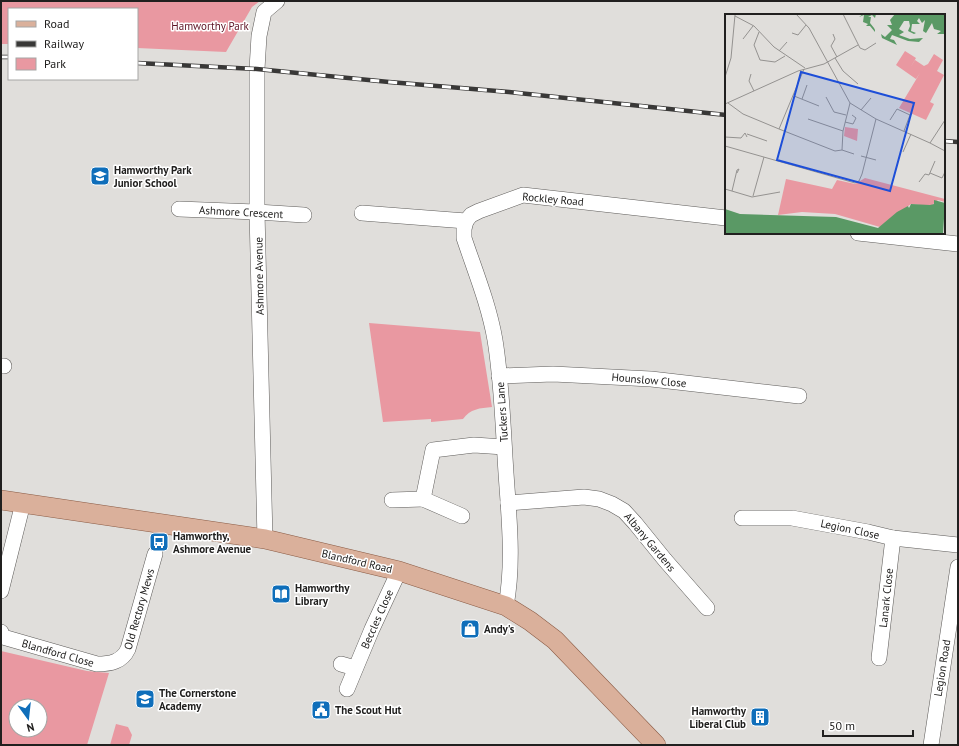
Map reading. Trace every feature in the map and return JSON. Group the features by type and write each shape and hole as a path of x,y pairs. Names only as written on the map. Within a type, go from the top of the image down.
{"main road":[{"name":"Blandford Road","path":"1,500 265,539 398,571 506,606 530,621 555,640 656,745"}],"street":[{"name":"Ashmore Avenue","path":"265,539 257,212 256,69 259,36 264,12 277,1"},
{"name":"Rockley Road","path":"466,221 471,215 478,211 523,195 725,218"},
{"name":"Ashmore Crescent","path":"179,209 304,215"},
{"path":"362,213 466,221"},
{"name":"Tuckers Lane","path":"466,221 464,238 488,309 495,339 499,376 511,563 510,585 506,606"},
{"path":"867,234 958,244"},
{"name":"Hounslow Close","path":"499,376 553,374 651,379 799,396"},
{"path":"423,499 432,450 474,446 504,447"},
{"name":"Albany Gardens","path":"508,503 584,497 599,499 612,504 624,511 707,608"},
{"path":"392,500 423,499 462,516"},
{"path":"1,591 23,503"},
{"name":"Legion Close","path":"742,518 792,518 893,538 958,545"},
{"name":"Lanark Close","path":"879,658 893,538"},
{"name":"Old Rectory Mews","path":"118,661 123,657 128,649 155,554"},
{"name":"Legion Road","path":"930,745 958,567"},
{"name":"Beccles Close","path":"347,689 348,666 372,629 398,571"},
{"name":"Blandford Close","path":"1,632 3,637 97,664 108,664 118,661"}],"green space":[{"name":"Hamworthy Park","path":"1,1 260,1 252,7 226,52 138,48 138,8 8,8 8,44 1,44"},
{"path":"369,323 480,332 492,407 472,411 463,419 431,422 431,419 383,422"},
{"path":"1,651 87,671 109,673 87,745 1,745"},
{"path":"116,724 128,727 132,735 129,745 110,745"}],"railway":[{"path":"1,57 8,57"},
{"path":"138,63 257,69 509,92 725,115"},
{"path":"945,141 958,142"}],"place":[{"name":"Hamworthy Park Junior School","path":"100,176"},
{"name":"Hamworthy, Ashmore Avenue","path":"159,542"},
{"name":"Hamworthy Library","path":"281,594"},
{"name":"Andy's","path":"470,629"},
{"name":"The Cornerstone Academy","path":"145,699"},
{"name":"The Scout Hut","path":"321,710"},
{"name":"Hamworthy Liberal Club","path":"760,717"}]}
